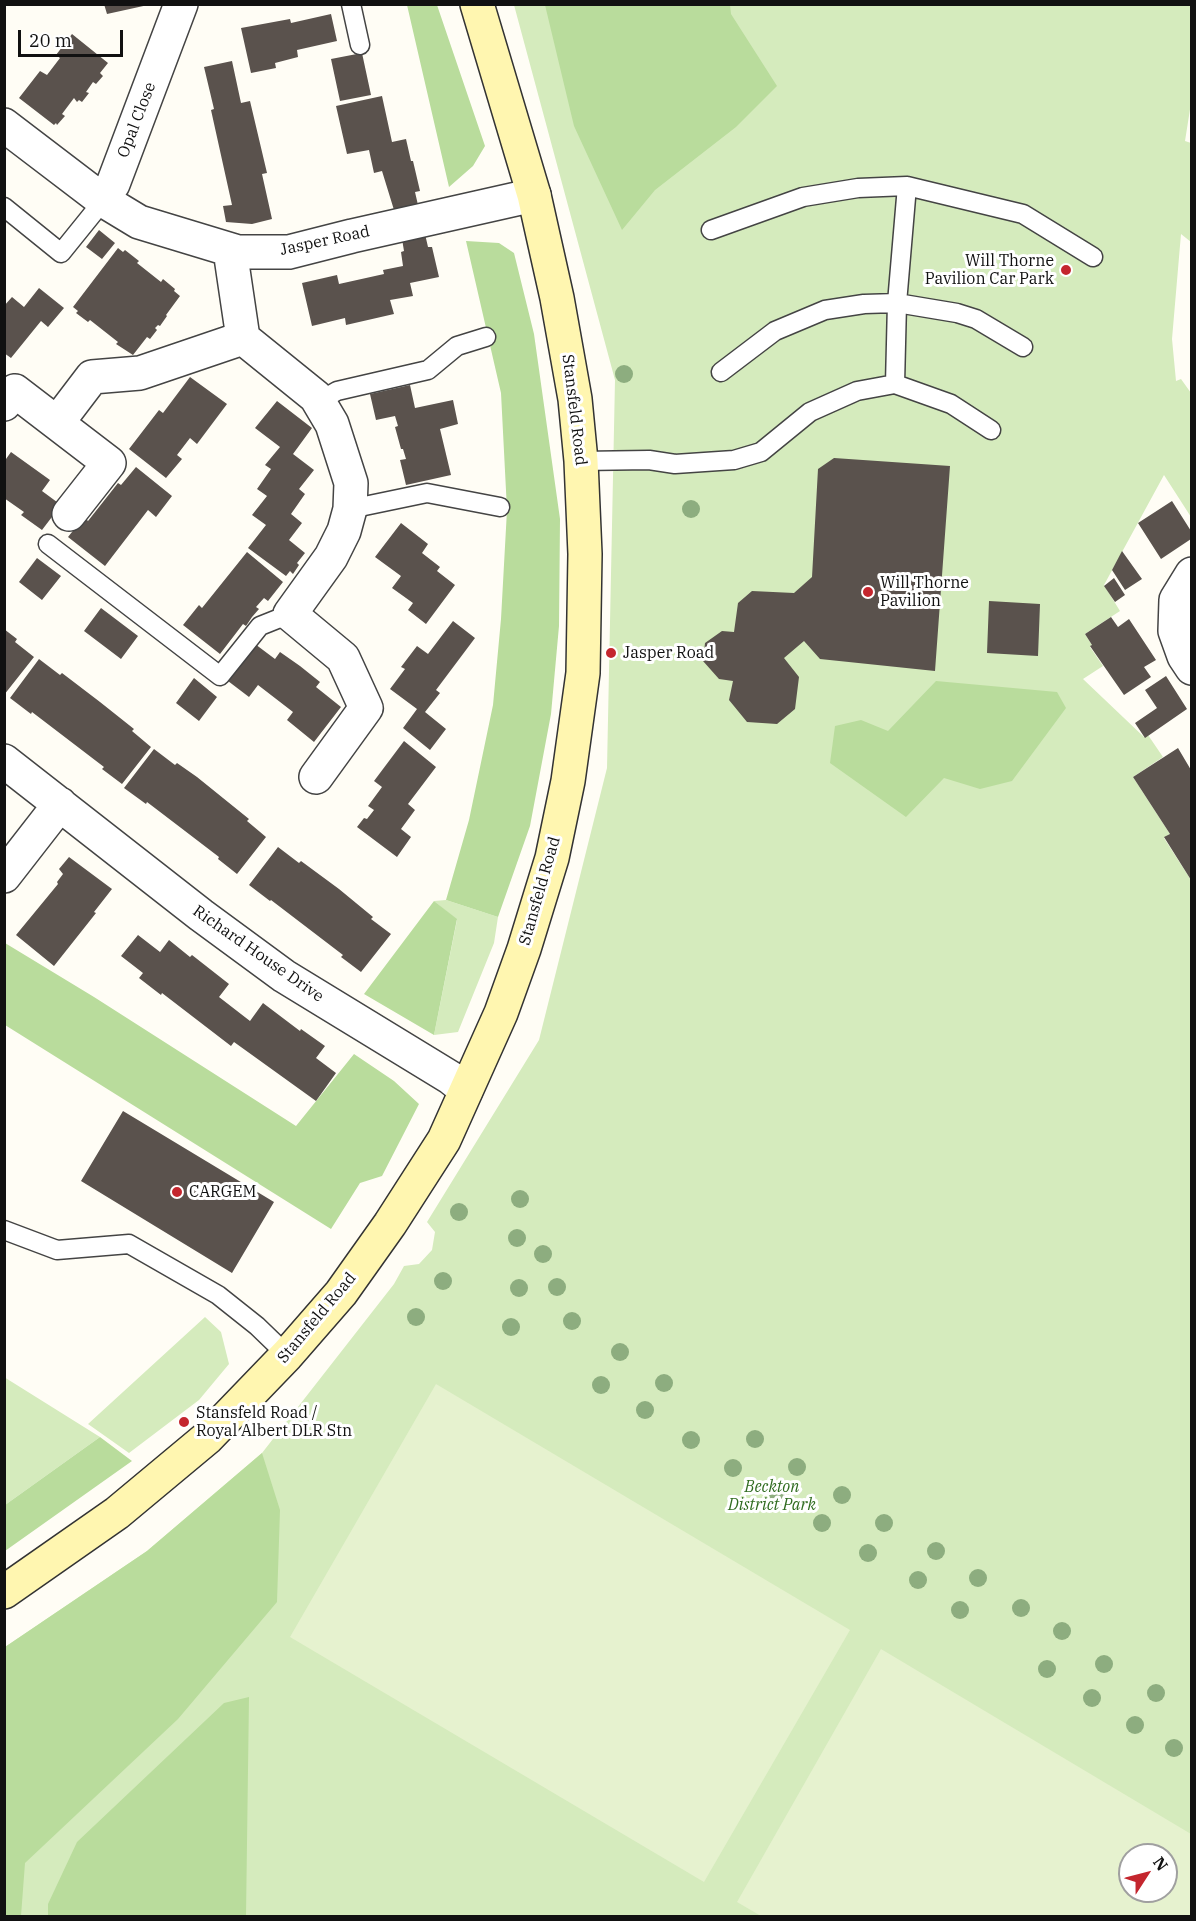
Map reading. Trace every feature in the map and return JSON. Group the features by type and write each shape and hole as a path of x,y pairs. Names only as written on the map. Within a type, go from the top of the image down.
{"street":[{"name":"Opal Close","path":"102,200 113,184 182,4"},
{"name":"Stansfeld Road","path":"4,1592 117,1513 207,1438 287,1355 341,1293 390,1224 444,1140 501,1013 524,949 552,858 568,782 583,673 585,554 581,461 573,388 557,298 534,195 477,4"},
{"name":"Jasper Road","path":"4,125 102,200 139,222 238,252 289,252 534,195"},
{"path":"230,250 243,338 316,397 332,424 351,483 350,509 344,531 331,556 290,614 343,658 366,708 316,777"},
{"path":"57,423 92,377 140,373 243,338"},
{"path":"4,404 15,391 109,463 69,514"},
{"path":"1191,574 1176,600 1175,631 1191,668"},
{"name":"Richard House Drive","path":"4,761 201,915 284,976 466,1090"},
{"path":"4,876 60,804"}],"lane":[{"path":"351,4 360,45"},
{"path":"711,230 803,197 858,188 907,186 1023,214 1093,256"},
{"path":"895,384 897,303 907,186"},
{"path":"4,207 61,253 102,200"},
{"path":"721,372 775,331 825,310 864,304 897,303 957,313 976,319 1023,347"},
{"path":"318,402 337,391 428,370 457,346 486,337"},
{"path":"581,461 649,460 675,464 734,460 761,452 810,412 857,391 895,384 951,404 991,430"},
{"path":"350,509 427,493 500,507"},
{"path":"48,544 220,676 260,626 290,614"},
{"path":"4,1230 57,1250 129,1244 218,1295 257,1326 287,1355"}],"green space":[{"path":"407,5 437,5 485,146 473,166 449,187"},
{"name":"Beckton District Park","path":"514,5 1191,5 1191,103 1185,141 1191,143 1191,242 1181,234 1172,339 1176,381 1181,379 1191,393 1191,517 1164,475 1104,585 1120,611 1085,634 1092,645 1090,647 1103,666 1083,679 1144,737 1148,735 1163,757 1133,777 1170,834 1164,838 1191,880 1191,1916 5,1916 5,1647 147,1551 262,1453 394,1284 404,1266 419,1264 432,1250 435,1232 427,1222 539,1040 607,768 615,380"},
{"path":"545,5 730,5 731,14 777,86 736,127 655,190 622,230 574,126"},
{"path":"466,241 499,243 514,253 534,334 560,519 559,626 551,714 530,826 498,917 446,900 469,820 493,705 501,619 507,510 501,393"},
{"path":"936,681 1057,692 1066,708 1012,781 980,789 944,778 906,817 830,763 835,726 861,720 888,731"},
{"path":"446,900 498,917 494,943 458,1032 434,1035 457,920 434,901"},
{"path":"434,901 457,919 434,1035 364,994"},
{"path":"5,943 296,1126 354,1054 394,1081 419,1104 382,1176 360,1183 331,1229 5,1025"},
{"path":"205,1317 221,1332 229,1364 199,1400 129,1453 88,1424"},
{"path":"4,1377 100,1437 5,1505 4,1505"},
{"path":"436,1384 850,1630 704,1882 290,1637"},
{"path":"100,1437 132,1461 5,1551 5,1505"},
{"path":"262,1453 280,1510 277,1602 178,1719 25,1863 21,1916 5,1916 5,1647 147,1551"},
{"path":"881,1649 1191,1834 1191,1916 761,1916 737,1902"},
{"path":"249,1697 246,1916 48,1916 48,1904 77,1842 224,1703"}],"building":[{"path":"104,4 148,4 148,5 107,14"},
{"path":"331,14 337,41 297,50 298,57 275,63 276,68 251,73 241,28 290,19 291,23"},
{"path":"72,34 108,63 100,73 103,76 96,84 93,82 82,102 79,100 77,102 74,98 62,114 65,116 57,125 56,123 54,125 19,98 40,71 47,75 60,58 56,55"},
{"path":"362,53 371,95 340,101 331,59"},
{"path":"232,61 241,103 250,101 267,173 262,174 272,219 252,224 226,222 223,206 232,205 204,67"},
{"path":"382,96 392,142 406,139 420,191 415,192 418,205 394,210 382,171 374,173 369,150 347,154 336,106"},
{"path":"99,230 115,243 102,259 86,247"},
{"path":"425,234 428,247 432,247 439,277 410,283 413,296 390,300 394,314 346,325 345,318 312,326 302,283 337,275 339,284 384,274 383,270 403,266 402,239"},
{"path":"118,248 123,252 125,250 139,261 137,263 161,282 163,279 180,296 160,326 155,328 157,330 150,339 147,337 133,355 116,344 118,342 90,320 88,322 76,313 78,311 73,307"},
{"path":"39,288 64,308 48,327 41,321 11,358 4,353 4,306 12,297 24,307"},
{"path":"190,377 227,404 197,444 190,438 177,455 182,459 166,478 129,449 159,410 163,413"},
{"path":"410,385 415,408 453,400 458,424 440,429 451,475 406,485 400,460 406,459 395,427 398,426 395,416 376,420 370,394"},
{"path":"277,401 312,428 293,454 314,470 299,489 305,494 291,514 302,523 289,540 305,553 297,563 299,565 293,574 290,571 286,576 248,548 266,525 252,515 267,496 257,489 271,469 265,465 280,447 255,428"},
{"path":"11,452 50,480 42,491 61,505 42,530 21,515 24,512 4,498 4,458 6,459"},
{"name":"Will Thorne Pavilion","path":"834,458 950,466 935,671 820,659 804,641 784,658 799,677 795,709 777,724 747,722 729,700 733,681 719,679 703,661 705,643 722,631 734,632 738,603 752,591 794,593 812,577 818,469"},
{"path":"136,467 172,496 156,517 148,510 105,566 68,537 84,517 88,521 118,483 121,485"},
{"path":"1172,501 1191,531 1191,539 1161,559 1138,523"},
{"path":"401,523 428,544 422,553 440,567 437,571 455,585 426,624 408,610 413,603 392,588 401,576 375,557"},
{"path":"1122,551 1142,579 1125,590 1112,570"},
{"path":"247,552 283,582 268,601 264,598 256,607 259,609 246,626 243,624 220,654 183,625 199,605 202,608"},
{"path":"37,558 61,576 42,600 19,582"},
{"path":"1114,578 1125,595 1115,602 1104,586"},
{"path":"989,601 1040,604 1038,656 987,653"},
{"path":"101,608 138,636 121,659 84,631"},
{"path":"1111,617 1118,627 1129,619 1156,660 1144,667 1151,677 1124,695 1090,646 1092,645 1085,634"},
{"path":"453,621 475,638 436,690 440,693 425,712 446,729 430,750 403,728 417,709 390,689 405,669 401,667 417,646 428,654"},
{"path":"4,629 17,639 15,642 34,657 4,695"},
{"path":"255,644 275,659 280,652 300,666 320,682 316,687 341,707 314,742 287,720 293,712 258,685 249,697 228,681"},
{"path":"39,659 60,675 62,673 100,702 134,729 132,731 151,747 122,784 102,769 104,767 10,698"},
{"path":"1166,676 1187,709 1145,738 1135,723 1157,708 1145,690"},
{"path":"194,678 217,697 199,721 176,703"},
{"path":"404,741 436,767 408,804 415,810 401,829 411,837 397,857 357,827 374,810 368,806 382,787 374,781"},
{"path":"1178,748 1191,770 1191,880 1164,837 1170,834 1133,777"},
{"path":"154,749 175,765 177,763 197,777 249,819 247,821 266,837 237,874 218,859 219,857 147,802 146,804 124,788"},
{"path":"278,847 339,889 391,934 361,972 341,957 343,955 249,885"},
{"path":"69,857 112,889 54,966 16,935 58,884 63,874 59,869"},
{"path":"138,935 160,952 169,940 190,957 192,955 229,984 219,997 250,1021 263,1003 300,1031 301,1029 325,1046 316,1058 336,1073 316,1101 234,1042 231,1046 139,978 143,973 121,956"},
{"name":"CARGEM","path":"123,1111 274,1202 232,1273 81,1181"}],"place":[{"name":"Will Thorne Pavilion Car Park","path":"1066,270"},
{"name":"Will Thorne Pavilion","path":"868,592"},
{"name":"Jasper Road","path":"611,653"},
{"name":"CARGEM","path":"177,1192"},
{"name":"Stansfeld Road / Royal Albert DLR Stn","path":"184,1422"}]}
